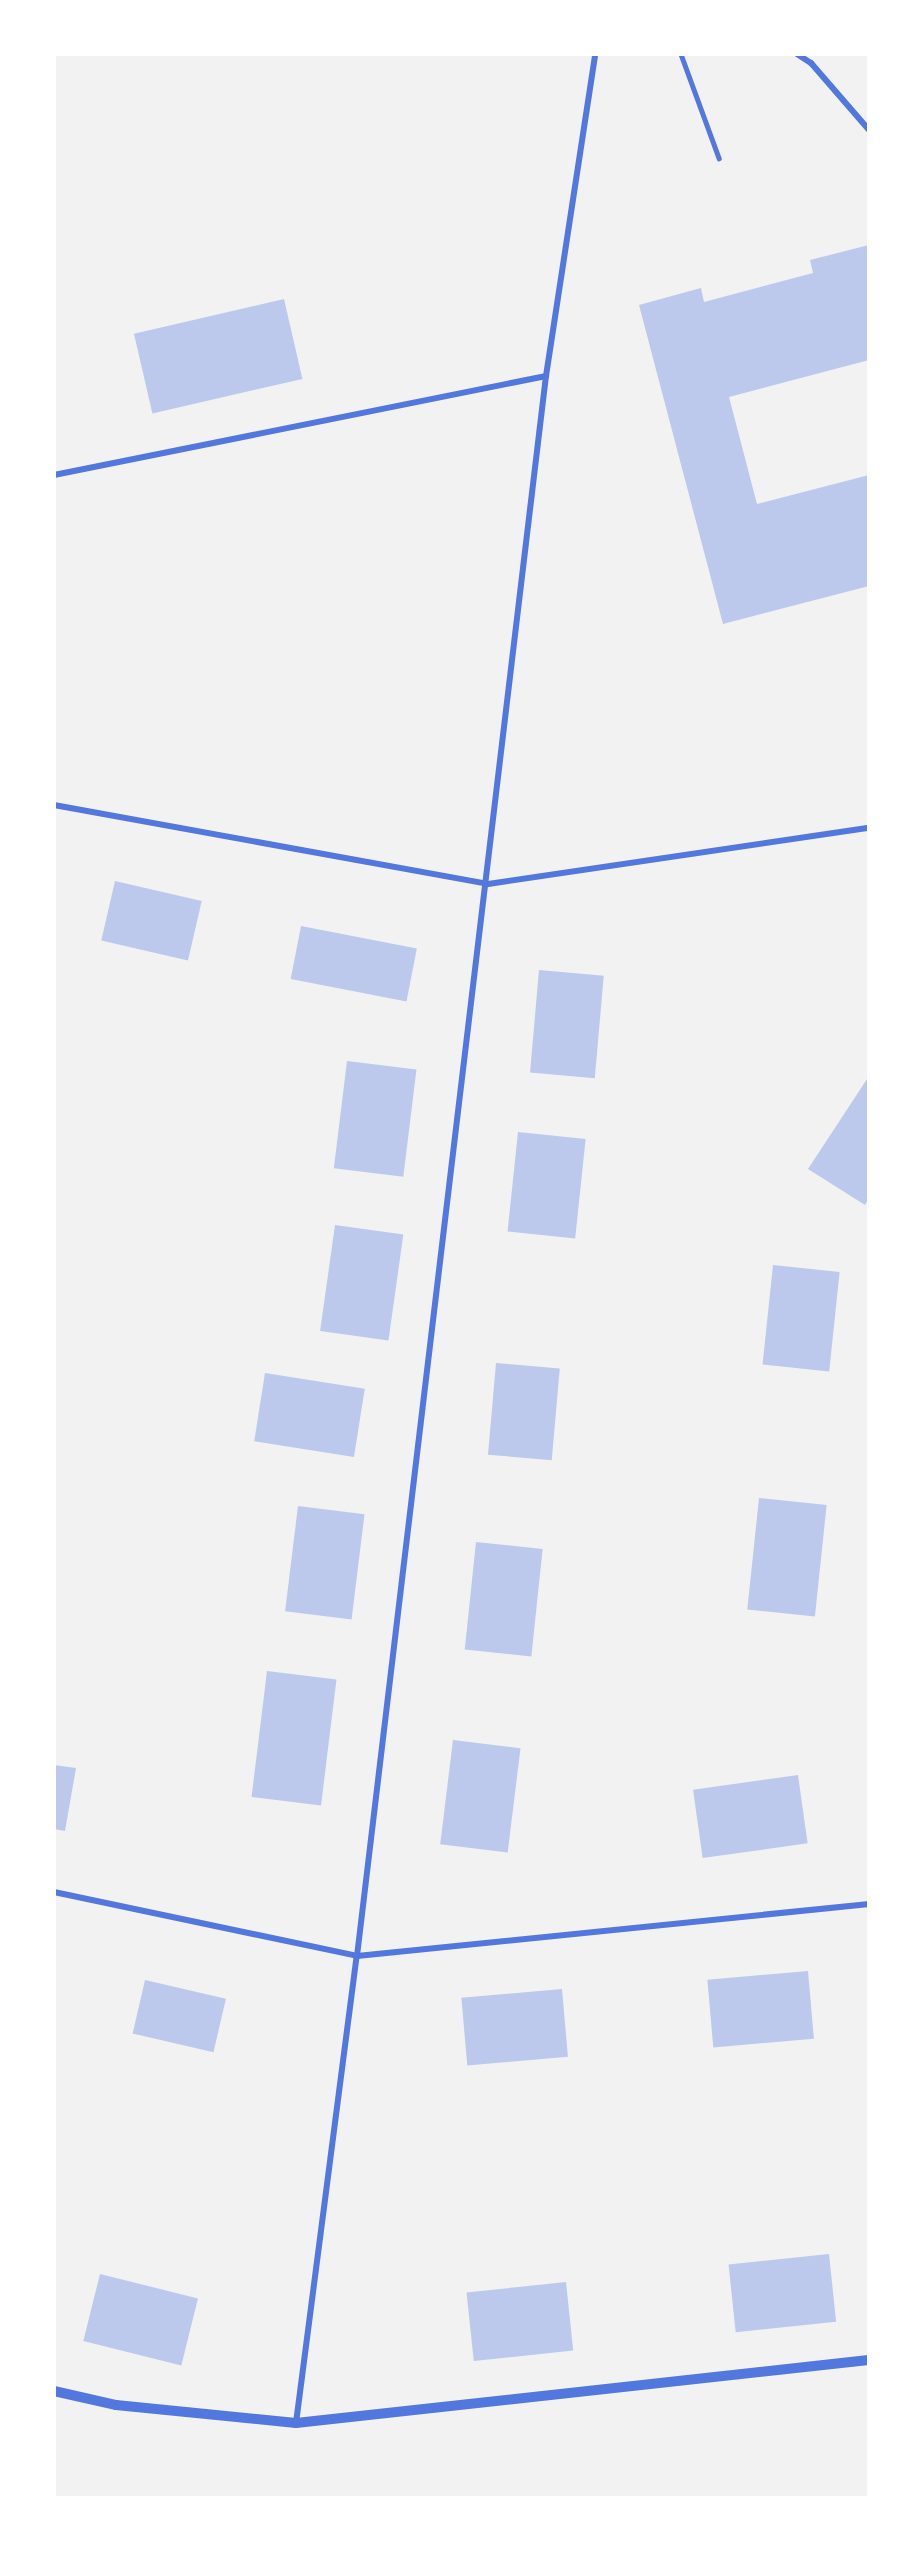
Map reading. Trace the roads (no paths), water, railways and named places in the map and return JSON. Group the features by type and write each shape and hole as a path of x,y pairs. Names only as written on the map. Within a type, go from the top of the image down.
{"street":[{"path":"296,2423 357,1956 488,884 546,376 595,54"},
{"path":"797,54 811,63 869,130"},
{"path":"54,475 546,376"},
{"path":"54,805 488,884 869,828"},
{"path":"54,1892 357,1956 869,1904"},
{"path":"54,2391 116,2405 296,2423 869,2360"}],"lane":[{"path":"681,54 720,158"}]}
